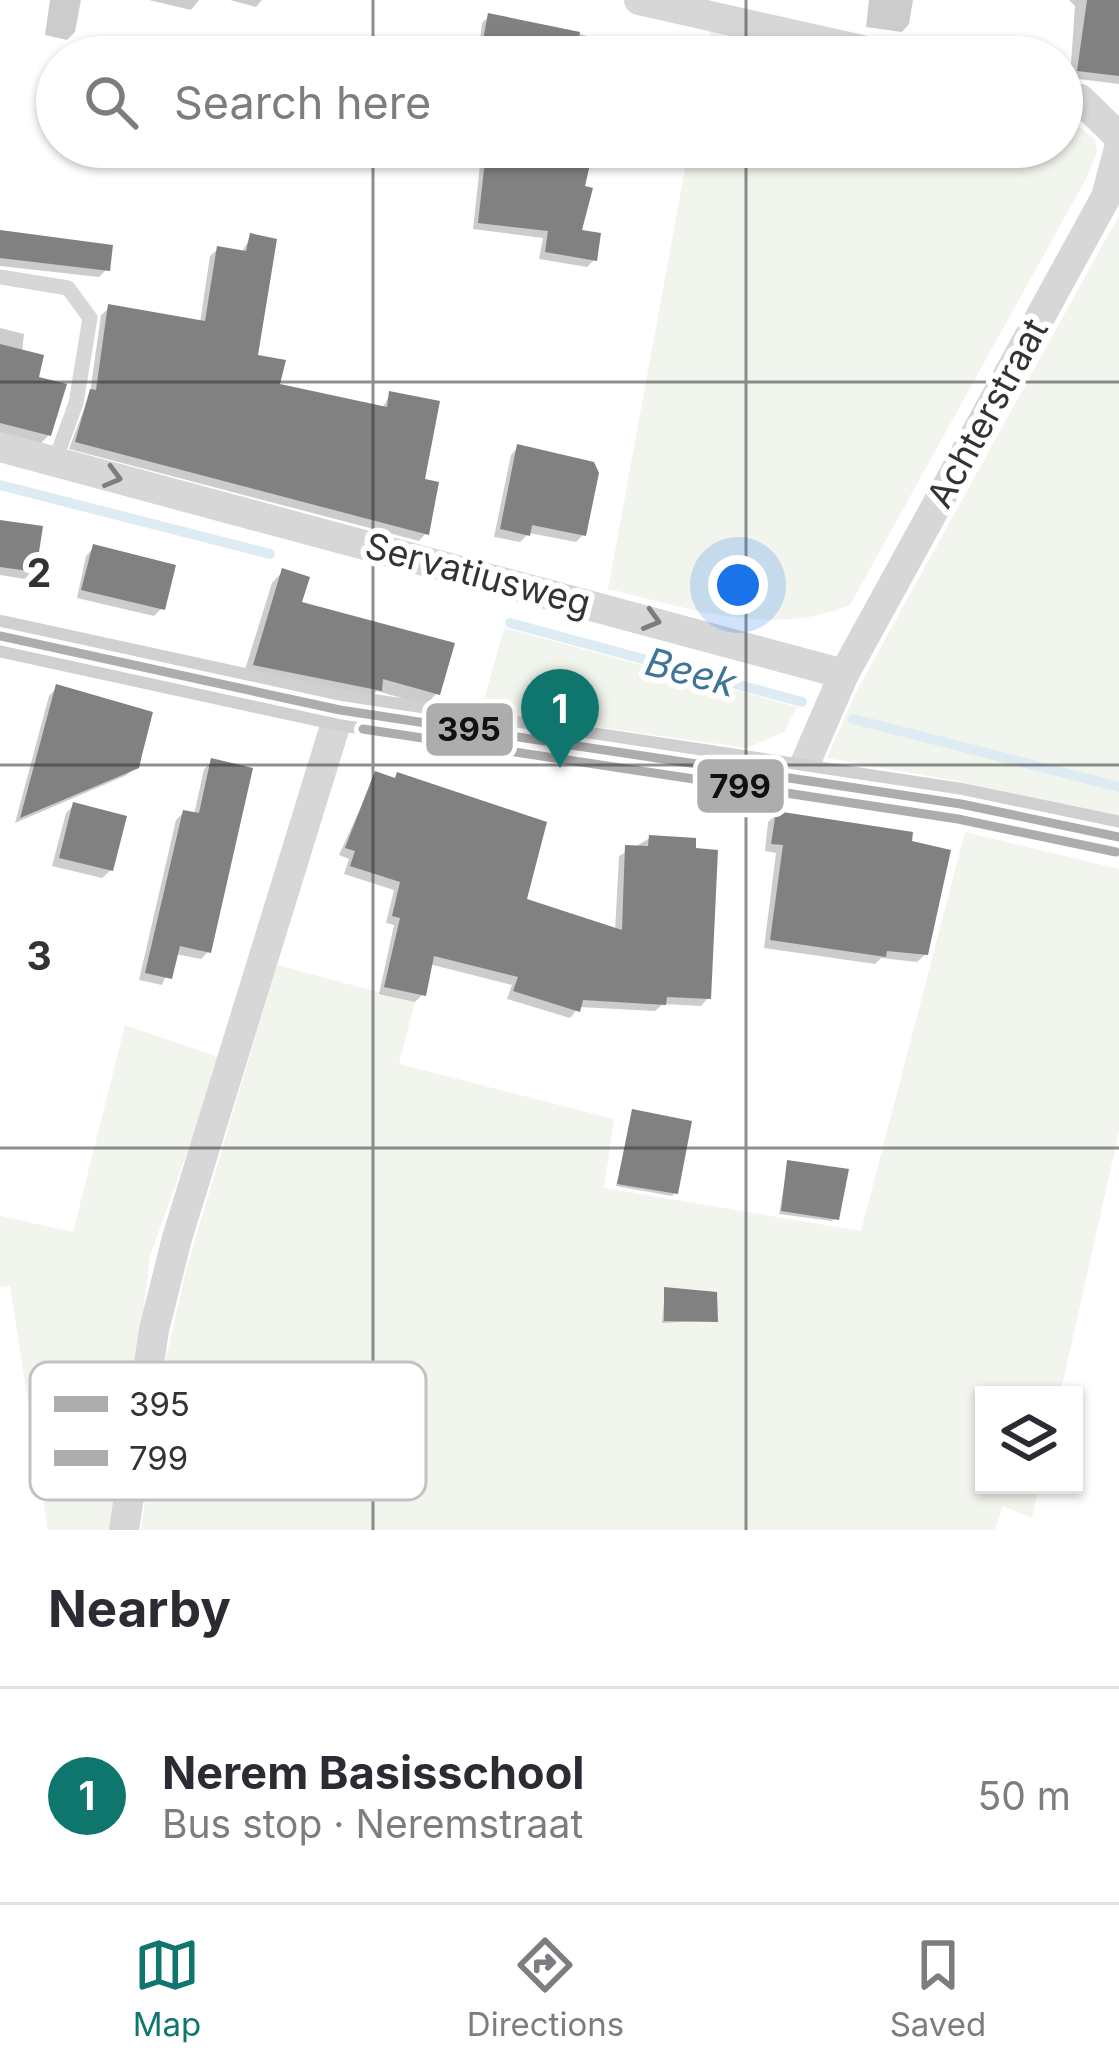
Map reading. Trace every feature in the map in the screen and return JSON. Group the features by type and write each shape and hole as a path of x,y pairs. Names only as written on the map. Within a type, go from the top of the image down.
{"street":[{"path":"641,0 800,36"},
{"path":"1083,101 1119,137"},
{"name":"Achterstraat","path":"844,674 1106,197 1119,148"},
{"name":"Servatiusweg","path":"0,447 844,674"},
{"path":"0,636 340,710 961,804 1119,837"},
{"path":"798,780 844,674"},
{"path":"149,1362 177,1238 340,710"},
{"path":"124,1530 128,1500"}],"lane":[{"path":"0,277 68,289 90,318 76,403 56,461"}],"shaded area":[{"path":"711,27 748,36 710,36"},
{"path":"1083,130 1095,139 1097,152 1087,177 850,605 820,615 759,619 699,611 608,589 685,168 1083,168"},
{"path":"1119,215 1119,819 963,782 827,758 855,694"},
{"path":"504,628 797,707 784,732 747,748 481,711"},
{"path":"965,832 1119,869 1119,1132 1062,1386 975,1386 975,1494 1037,1494 1032,1518 1003,1506 995,1530 141,1530 145,1500 426,1500 426,1362 165,1362 186,1270 277,965 415,1002 399,1064 614,1119 604,1188 861,1231"},
{"path":"125,1025 221,1058 150,1256 138,1362 30,1362 30,1414 10,1286 0,1287 0,1216 73,1232"},
{"path":"43,1500 122,1500 118,1530 48,1530"}],"building":[{"path":"1087,0 1119,0 1119,76 1083,72"},
{"path":"488,13 580,32 579,36 484,36"},
{"path":"484,168 589,168 585,186 593,188 582,230 601,233 597,261 545,252 548,231 478,223"},
{"path":"0,230 113,245 110,271 0,258"},
{"path":"250,233 277,239 258,355 286,360 280,384 387,407 389,391 440,401 425,479 439,482 429,535 75,442 90,389 96,390 108,304 205,321 217,246 246,251"},
{"path":"0,344 44,355 39,377 67,384 51,436 0,423"},
{"path":"517,444 594,462 599,473 586,536 532,525 530,536 500,529"},
{"path":"0,520 43,526 36,572 0,567"},
{"path":"93,544 176,565 165,610 81,590"},
{"path":"282,568 310,577 302,602 455,643 440,695 383,679 382,691 253,665"},
{"path":"56,684 153,712 139,768 20,818"},
{"path":"211,758 253,768 211,953 180,946 172,979 145,973 183,810 199,813"},
{"path":"375,771 395,778 397,772 547,822 527,899 622,930 625,845 648,846 649,835 696,838 696,848 718,850 711,999 667,997 666,1005 583,1000 580,1012 513,991 518,977 434,956 426,996 384,987 400,918 392,916 400,882 350,866 355,851 345,848"},
{"path":"73,802 127,816 113,871 59,858"},
{"path":"776,811 913,832 912,841 951,850 928,955 887,951 886,957 770,940 783,845 771,844"},
{"path":"632,1109 692,1121 678,1194 617,1184"},
{"path":"787,1160 849,1169 839,1220 781,1211"},
{"path":"664,1287 717,1292 718,1322 664,1321"}],"waterway":[{"name":"Beek","path":"0,485 270,554"},
{"name":"Beek","path":"510,623 802,702"},
{"name":"Beek","path":"853,719 1119,787"}],"transit line":[{"name":"395","path":"0,636 340,710 961,804 1119,837"},
{"name":"799","path":"363,729 958,819 1116,852"}],"place":[{"name":"Nerem Basisschool","path":"560,768"}]}
